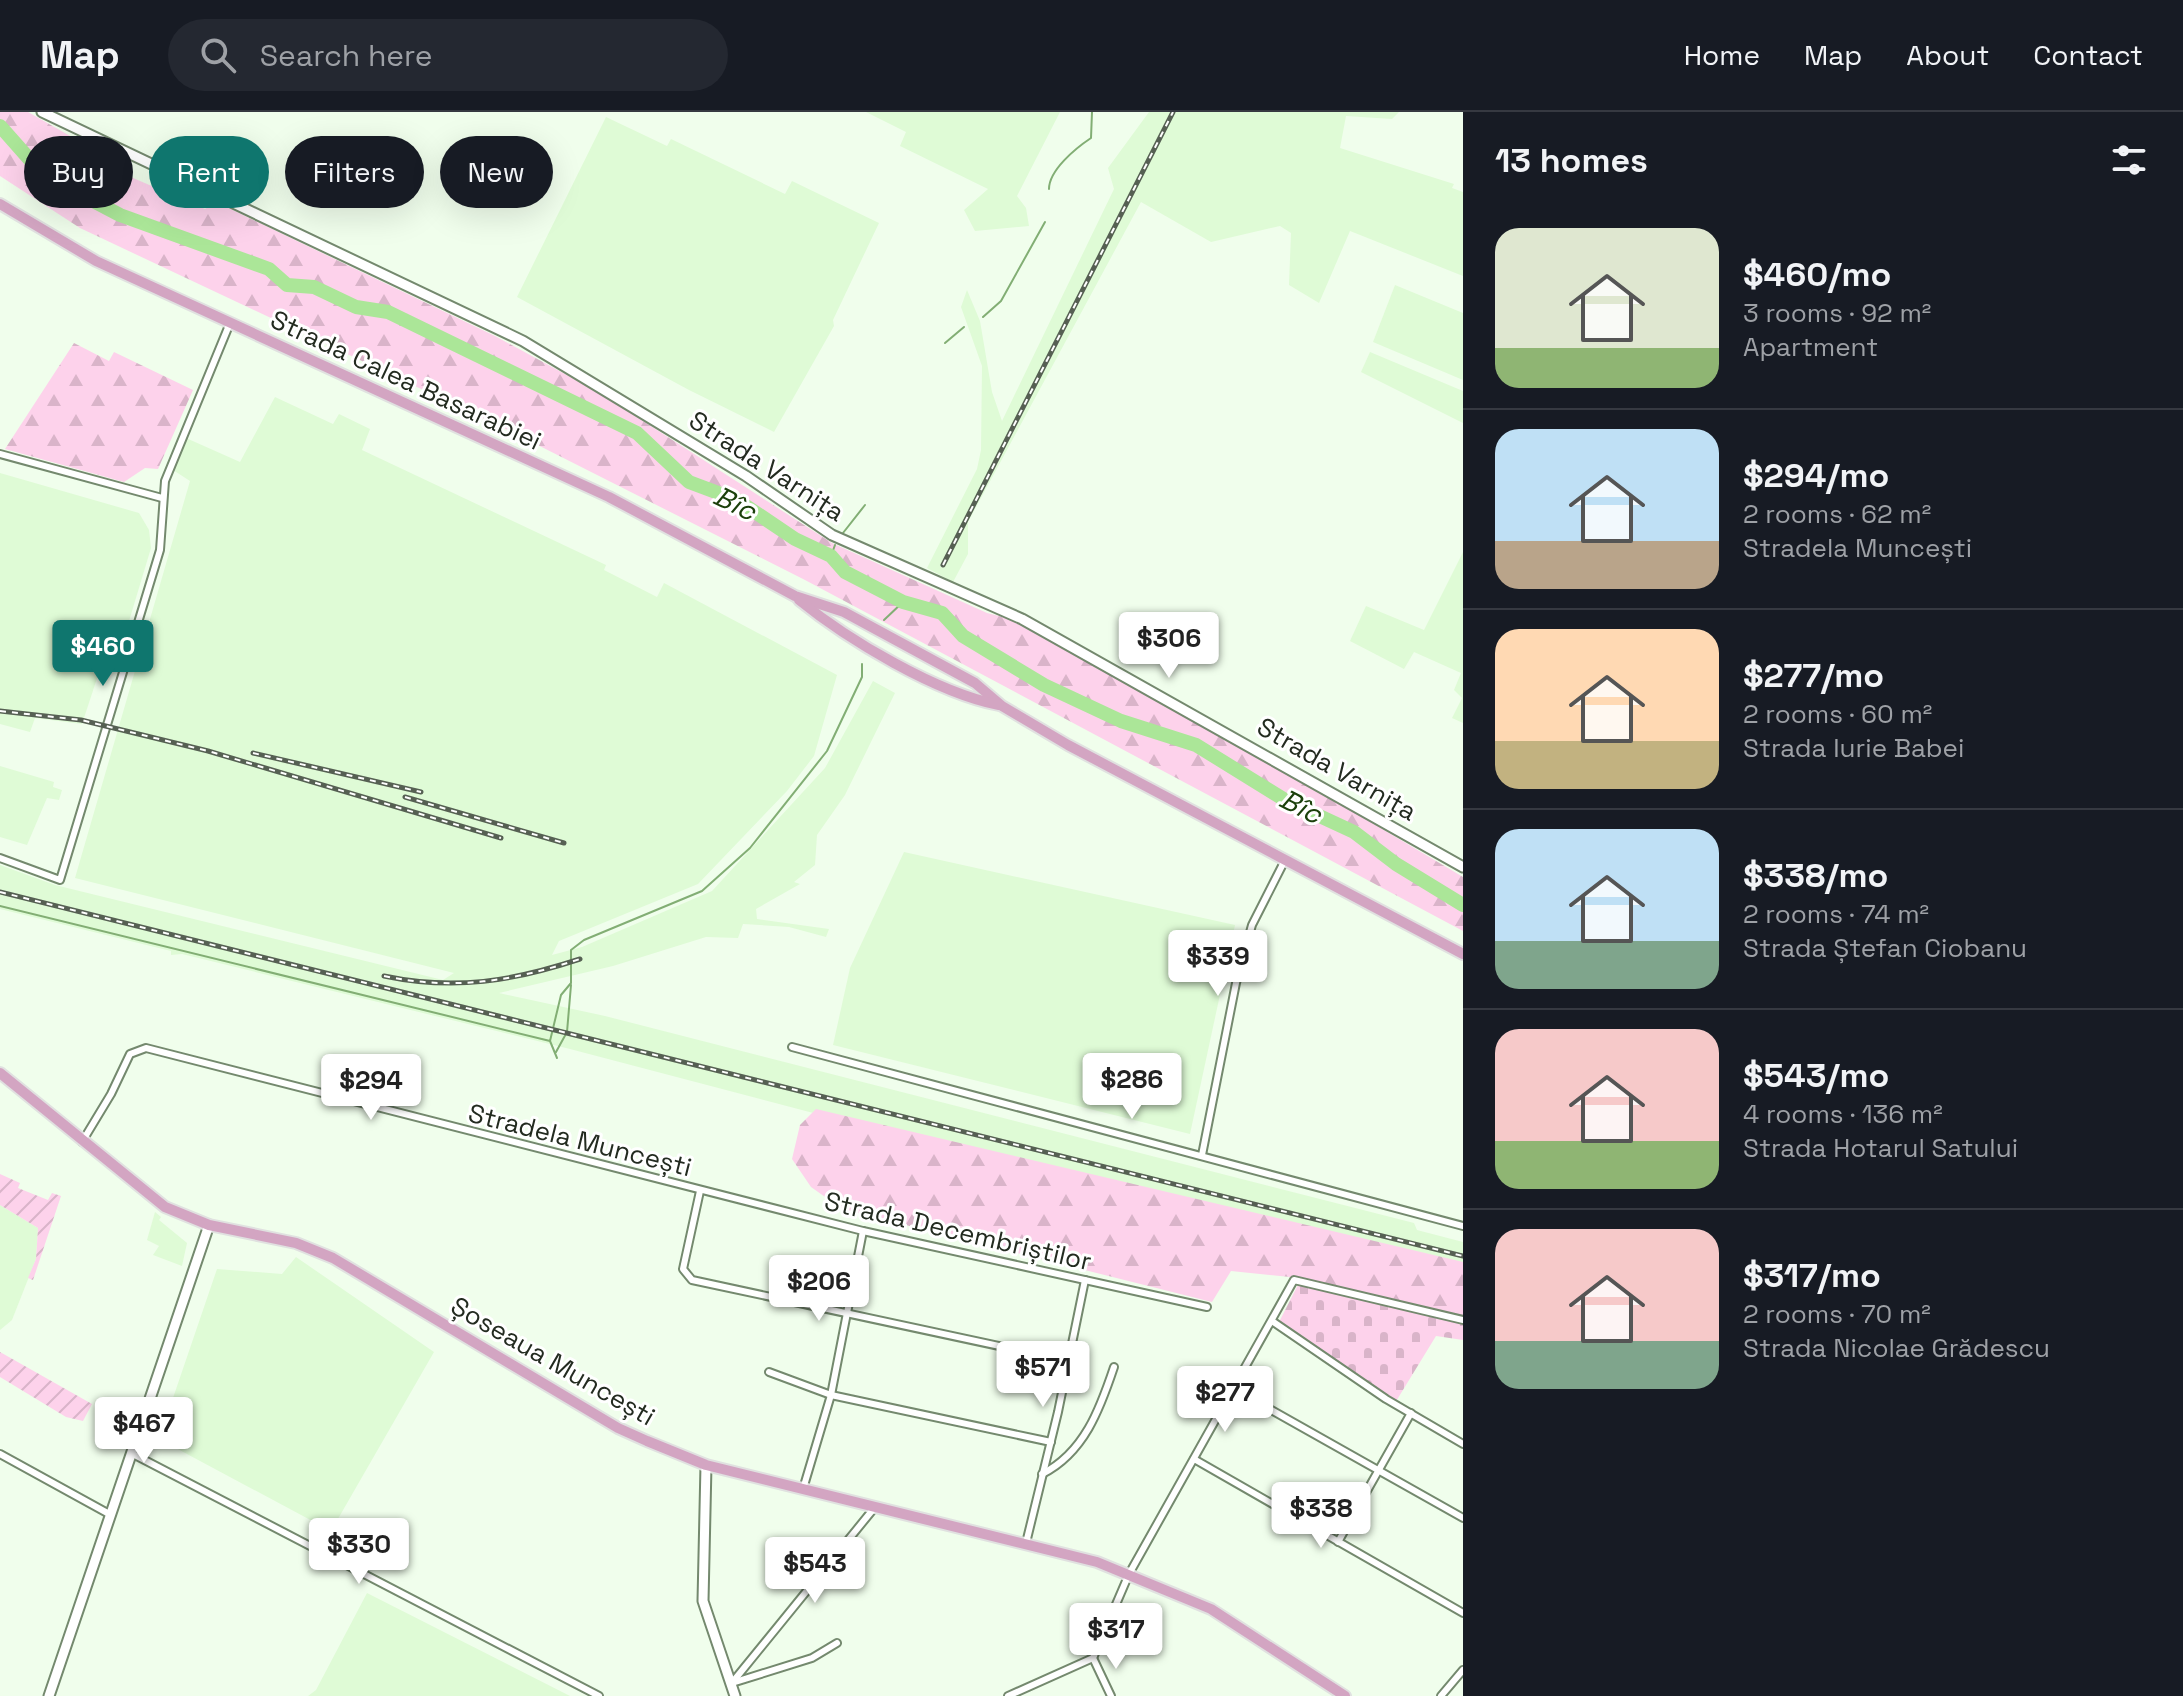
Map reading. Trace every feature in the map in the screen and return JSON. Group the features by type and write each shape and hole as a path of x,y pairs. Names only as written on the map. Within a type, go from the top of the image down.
{"main road":[{"name":"Strada Calea Basarabiei","path":"0,204 96,261 609,497 795,596 844,612 975,683 1002,706 1463,954"},
{"name":"Strada Calea Basarabiei","path":"795,596 834,628 969,699 1002,706"},
{"path":"834,628 844,612"},
{"path":"937,682 945,678 947,668"},
{"name":"Șoseaua Muncești","path":"0,1073 155,1200 209,1225 296,1243 321,1252 618,1428 706,1465 1026,1543 1129,1574 1211,1609 1345,1696"}],"street":[{"name":"Strada Varnița","path":"42,112 523,341 746,476 832,535 1022,619 1463,867"},
{"path":"0,858 60,880 160,550 162,498 170,464 230,323"},
{"path":"0,454 162,498"},
{"path":"1202,1155 1236,983 1252,925 1285,860"},
{"path":"792,1047 1463,1226"},
{"name":"Stradela Muncești","path":"82,1142 111,1094 130,1054 146,1048 700,1191"},
{"path":"700,1191 683,1269 688,1278 1069,1361"},
{"name":"Strada Decembriștilor","path":"700,1191 863,1231 1207,1307"},
{"path":"49,1696 209,1225"},
{"path":"803,1489 831,1395 863,1231"},
{"path":"1026,1543 1085,1280"},
{"path":"1008,1696 1093,1658 1129,1574 1294,1280 1463,1320"},
{"path":"1272,1321 1463,1444"},
{"path":"1042,1474 1073,1454 1093,1419 1114,1367"},
{"path":"769,1372 831,1395 1051,1442"},
{"path":"1234,1389 1463,1518"},
{"path":"1338,1542 1411,1413"},
{"path":"131,1453 599,1696"},
{"path":"0,1454 111,1515"},
{"path":"1194,1459 1463,1613"},
{"path":"706,1465 703,1601 735,1696"},
{"path":"731,1684 876,1507"},
{"path":"731,1684 812,1658 837,1643"},
{"path":"1093,1658 1111,1696"},
{"path":"1441,1696 1463,1670"}],"shaded area":[{"path":"866,112 1060,112 1017,196 1026,208 1029,226 975,231 964,210 988,189 900,146 906,132"},
{"path":"1149,112 1399,112 1392,119 1346,116 1340,148 1454,184 1452,188 1463,192 1463,276 1350,231 1319,303 1289,285 1291,233 1280,226 1211,242 1141,202 968,522 968,554 953,582 927,568 977,469 981,450 982,366 961,307 967,290 980,321 992,392 1002,421 1114,189 1108,168"},
{"path":"606,117 667,146 671,139 785,194 792,181 879,223 833,320 834,326 774,432 517,297"},
{"path":"1395,285 1463,313 1463,380 1373,342"},
{"path":"1370,352 1463,391 1463,423 1361,372"},
{"path":"275,397 333,424 339,414 370,429 362,450 606,565 604,570 657,597 664,583 837,675 814,756 787,791 698,884 559,941 552,955 582,947 712,891 825,768 873,681 895,693 845,795 817,835 815,865 794,882 800,884 756,909 757,919 829,929 826,937 789,927 743,924 738,938 706,937 613,966 499,993 605,1016 1414,1223 1417,1230 1463,1242 1463,1274 1018,1167 570,1049 182,954 171,955 171,951 0,909 0,865 55,885 443,980 454,973 75,878 190,481 173,470 186,438 240,462"},
{"path":"0,473 139,513 149,530 151,548 117,661 104,657 82,724 35,718 30,732 0,724"},
{"path":"1463,552 1463,723 1452,718 1462,698 1454,690 1461,673 1414,652 1404,669 1350,641 1366,606 1424,630"},
{"path":"0,766 54,782 53,787 62,790 59,800 47,798 27,845 0,837"},
{"path":"904,852 1235,925 1190,1134 833,1045 850,968"},
{"path":"0,1205 38,1228 36,1259 12,1320 0,1330"},
{"path":"155,1212 161,1217 159,1220 187,1243 182,1266 153,1255 159,1246 147,1240"},
{"path":"296,1257 434,1352 331,1531 159,1439 217,1269 282,1274"},
{"path":"367,1593 570,1696 308,1696 316,1690"}],"green space":[{"path":"0,112 28,112 70,136 24,136 24,192 0,176"},
{"path":"133,178 149,185 149,208 228,208 495,336 598,392 832,543 987,613 1007,618 1288,773 1463,877 1463,931 805,580 508,430 80,228 49,208 133,208"},
{"path":"74,343 109,361 114,352 193,390 158,469 145,468 124,482 5,449"},
{"path":"816,1109 1463,1262 1463,1318 1290,1277 1231,1271 1212,1302 842,1209 811,1187 792,1159 800,1125"},
{"path":"0,1174 20,1183 18,1188 48,1200 52,1193 61,1196 33,1280 28,1278 36,1259 38,1228 0,1205"},
{"path":"1299,1283 1463,1322 1463,1340 1436,1336 1395,1403 1279,1322"},
{"path":"0,1352 92,1404 83,1421 66,1417 0,1377"}],"waterway":[{"path":"1049,189 1058,167 1091,138 1092,112"},
{"name":"Bîc","path":"0,126 39,170 120,215 269,269 287,285 314,287 356,307 388,312 637,433 689,482 737,500 795,539 831,556 845,572 903,602 942,613 963,636 1044,685 1121,721 1196,745 1285,800 1354,832 1396,864 1463,905"},
{"path":"983,317 1001,301 1045,222"},
{"path":"945,343 964,327"},
{"path":"843,533 865,505"},
{"path":"831,556 835,545"},
{"path":"884,620 903,602"},
{"path":"0,906 550,1041 561,995 571,983 571,950 584,940 702,891 750,848 827,751 862,677 862,664"},
{"path":"556,1052 567,1032 571,985"},
{"path":"550,1041 557,1058"}],"railway":[{"path":"943,565 1173,112"},
{"path":"0,711 81,720 208,751 501,838"},
{"path":"253,753 421,792"},
{"path":"405,797 564,843"},
{"path":"0,892 1463,1256"},
{"path":"384,976 435,983 484,981 531,973 580,959"}]}
